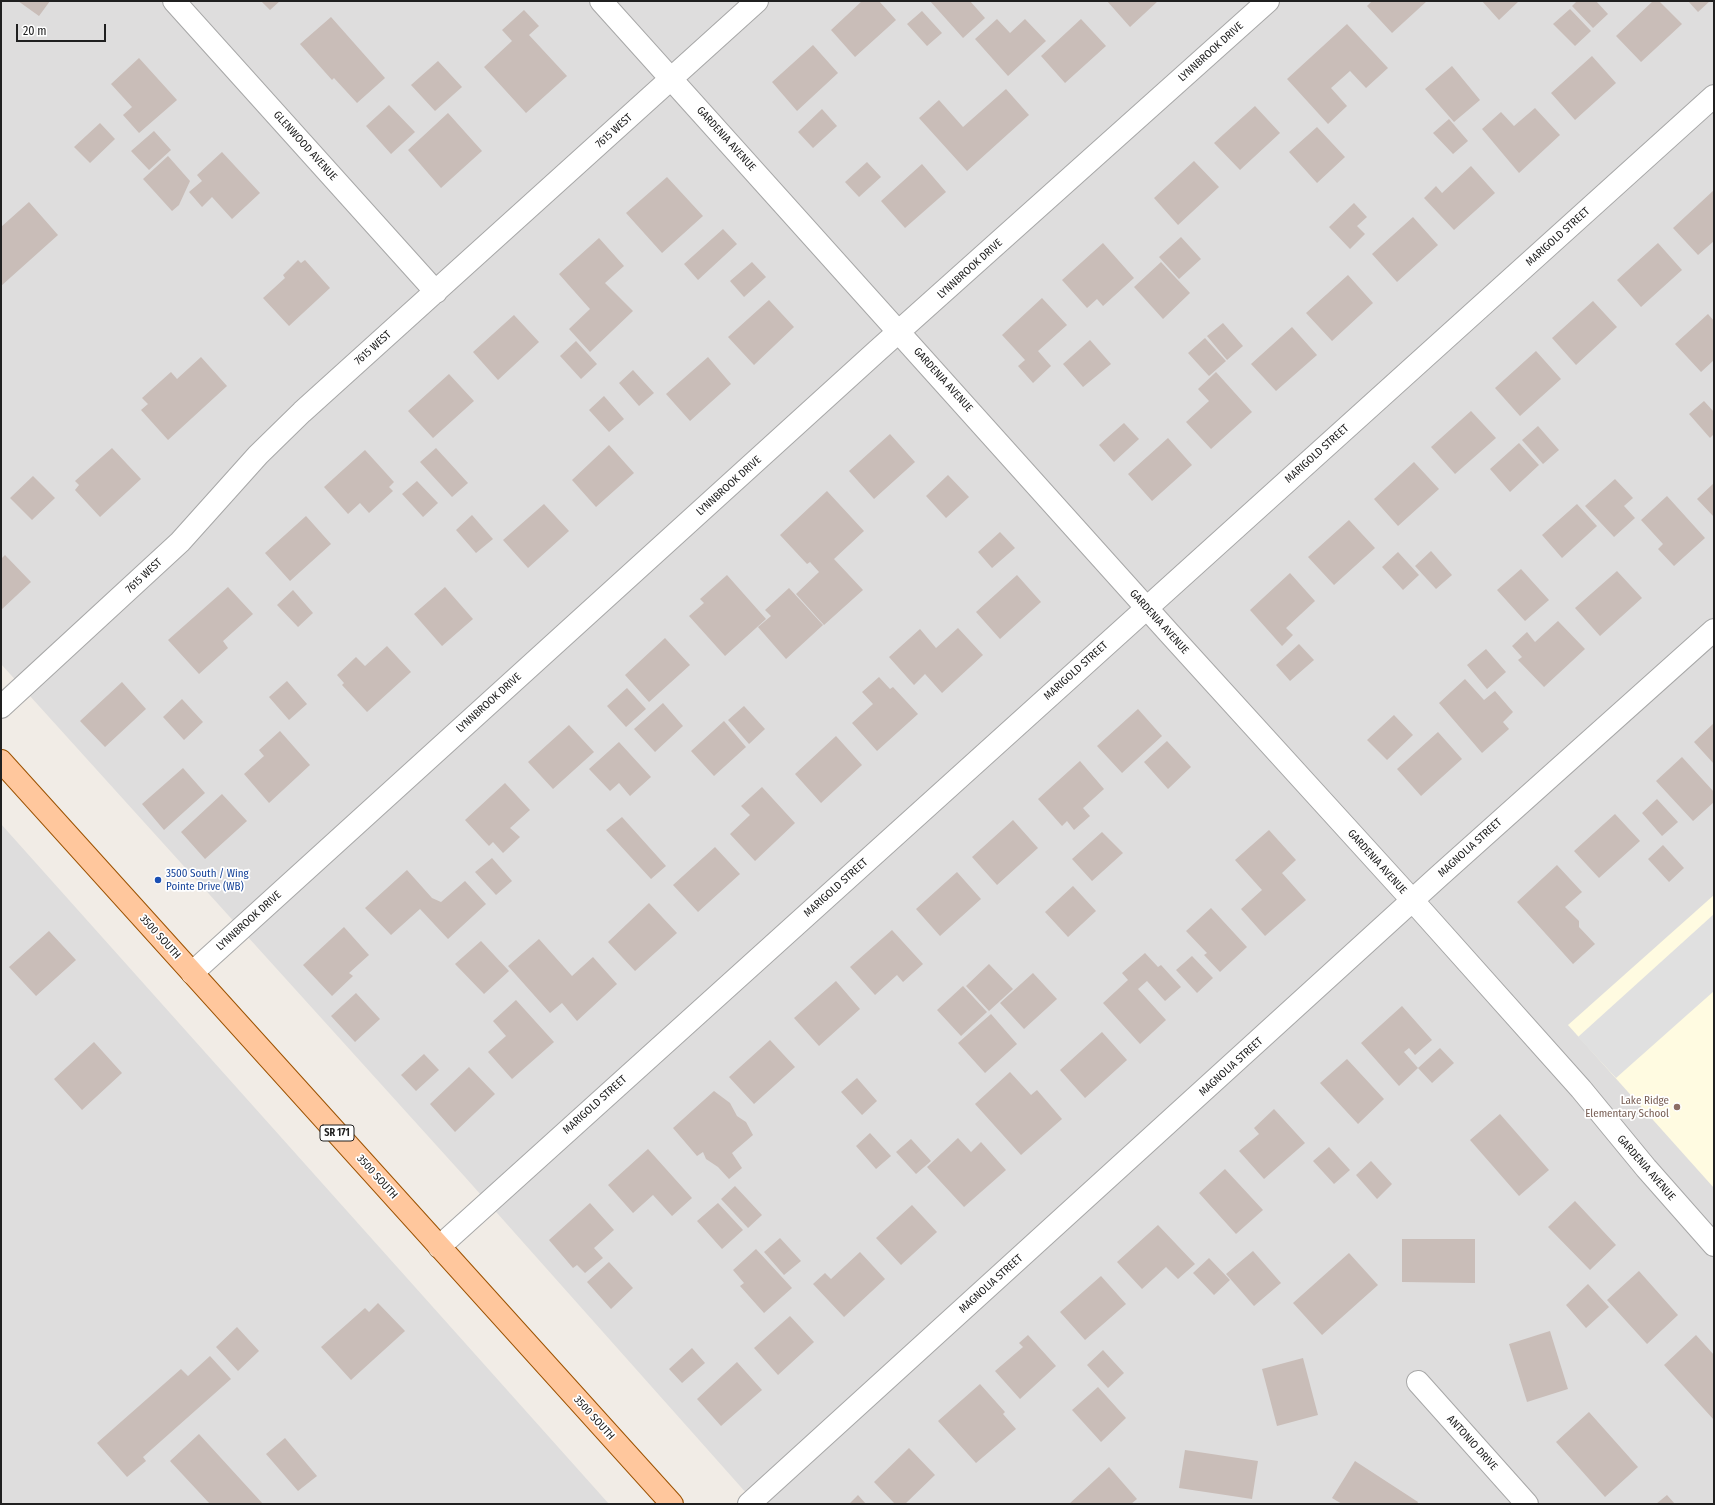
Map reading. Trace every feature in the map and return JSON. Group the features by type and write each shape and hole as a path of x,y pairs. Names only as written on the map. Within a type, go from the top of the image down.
{"main road":[{"name":"3500 SOUTH","path":"1,761 672,1504"}],"street":[{"name":"GLENWOOD AVENUE","path":"174,1 436,292"},
{"name":"GARDENIA AVENUE","path":"601,1 672,78 1146,607 1413,901 1581,1089 1646,1168 1714,1244"},
{"name":"7615 WEST","path":"1,707 180,542 258,455 302,412 757,1"},
{"name":"LYNNBROOK DRIVE","path":"192,973 899,332 1268,1"},
{"name":"MARIGOLD STREET","path":"439,1247 1146,607 1714,96"},
{"name":"MAGNOLIA STREET","path":"748,1504 1714,630"},
{"name":"ANTONIO DRIVE","path":"1418,1382 1527,1504"}],"shaded area":[{"path":"1,1 1714,1 1714,1504 756,1504 465,1177 1,664"},
{"path":"1,824 609,1504 1,1504"},
{"name":"Lake Ridge Elementary School","path":"1714,895 1714,1188 1568,1025"},
{"path":"1714,914 1714,991 1616,1078 1578,1037"}],"building":[{"path":"18,1 50,1 39,16"},
{"path":"261,1 280,1 270,10"},
{"path":"862,1 879,1 896,20 855,57 831,30"},
{"path":"930,1 970,1 985,18 963,38"},
{"path":"1107,1 1158,1 1130,27"},
{"path":"1372,1 1427,1 1392,33 1367,6"},
{"path":"1482,1 1519,1 1499,20"},
{"path":"1577,1 1596,1 1608,14 1593,28 1572,6"},
{"path":"1653,1 1659,1 1682,24 1641,62 1616,36"},
{"path":"1688,1 1710,1 1698,12"},
{"path":"1570,9 1591,31 1575,46 1553,24"},
{"path":"524,10 539,26 529,35 567,76 526,113 484,67 512,41 502,30"},
{"path":"922,11 942,33 927,46 907,24"},
{"path":"331,17 385,78 357,103 334,78 332,80 300,44"},
{"path":"997,19 1010,33 1025,19 1046,41 1008,76 975,39"},
{"path":"1081,19 1106,46 1065,83 1041,56"},
{"path":"1347,24 1388,68 1366,88 1350,71 1331,88 1347,106 1328,124 1287,79"},
{"path":"813,45 838,73 797,111 772,82"},
{"path":"1592,56 1616,83 1575,120 1551,93"},
{"path":"139,58 177,100 139,133 123,115 132,107 111,84"},
{"path":"438,61 462,87 435,111 411,85"},
{"path":"1452,66 1480,100 1454,122 1425,89"},
{"path":"1006,89 1029,115 967,171 919,118 939,100 963,127"},
{"path":"389,105 415,132 391,154 366,126"},
{"path":"1255,106 1280,133 1240,170 1214,143"},
{"path":"1535,108 1560,135 1519,173 1482,129 1501,112 1514,126"},
{"path":"822,109 837,126 813,148 798,132"},
{"path":"448,113 482,151 441,188 408,150"},
{"path":"1449,119 1468,141 1453,154 1433,133"},
{"path":"100,123 115,139 90,163 74,147"},
{"path":"1317,127 1345,157 1317,183 1289,152"},
{"path":"154,131 171,150 149,170 131,151"},
{"path":"222,152 260,193 232,219 212,197 202,207 189,192 202,181 197,175"},
{"path":"168,156 190,181 179,205 172,211 143,179"},
{"path":"1194,161 1219,187 1178,225 1154,198"},
{"path":"867,162 881,177 859,197 845,182"},
{"path":"922,164 946,192 905,228 881,201"},
{"path":"1471,166 1495,193 1454,230 1424,198 1436,186 1442,193"},
{"path":"667,177 703,216 662,253 626,213"},
{"path":"1714,190 1714,241 1698,255 1673,228"},
{"path":"29,202 58,235 1,286 1,227"},
{"path":"1354,203 1367,217 1357,226 1365,234 1350,249 1329,227"},
{"path":"1413,217 1438,245 1397,282 1372,254"},
{"path":"723,229 737,244 698,280 684,264"},
{"path":"1181,237 1201,259 1179,279 1159,257"},
{"path":"599,238 624,266 605,283 633,311 590,352 569,329 590,309 559,274"},
{"path":"1103,243 1134,278 1103,306 1097,299 1087,308 1062,280"},
{"path":"1658,243 1682,270 1641,307 1617,280"},
{"path":"298,260 301,263 305,260 330,288 289,326 263,298 285,278 283,275"},
{"path":"752,262 766,277 744,297 730,281"},
{"path":"1161,262 1190,293 1163,319 1134,287"},
{"path":"1348,275 1373,303 1332,341 1306,313"},
{"path":"1042,298 1067,325 1038,351 1051,366 1033,383 1018,366 1025,360 1002,335"},
{"path":"769,300 794,327 754,365 728,337"},
{"path":"1593,301 1617,327 1576,365 1552,338"},
{"path":"1708,314 1714,321 1714,360 1701,372 1675,344"},
{"path":"514,315 539,342 498,380 473,352"},
{"path":"1223,323 1243,346 1227,360 1207,336"},
{"path":"1292,327 1317,355 1276,391 1251,364"},
{"path":"1205,338 1226,361 1209,376 1188,353"},
{"path":"1090,340 1111,364 1083,387 1063,364"},
{"path":"576,341 597,364 581,379 560,356"},
{"path":"1536,351 1561,379 1520,416 1495,388"},
{"path":"201,357 227,386 168,440 141,410 148,404 142,398 171,372 177,379"},
{"path":"708,357 731,384 690,421 666,394"},
{"path":"633,370 654,393 639,406 619,383"},
{"path":"1216,372 1252,412 1211,449 1186,422 1209,401 1198,389"},
{"path":"449,374 474,401 433,438 408,411"},
{"path":"604,396 624,419 609,432 589,410"},
{"path":"1704,401 1714,412 1714,434 1710,438 1689,414"},
{"path":"1471,411 1496,438 1455,474 1431,447"},
{"path":"1124,423 1139,439 1114,462 1099,445"},
{"path":"1538,426 1559,450 1543,464 1522,440"},
{"path":"890,434 915,462 874,499 849,471"},
{"path":"1168,438 1192,465 1152,501 1128,474"},
{"path":"1519,443 1539,465 1510,492 1490,469"},
{"path":"609,445 634,473 596,507 572,480"},
{"path":"112,448 141,479 100,517 75,490 79,485 75,481"},
{"path":"436,448 468,483 452,497 420,462"},
{"path":"365,450 394,482 389,487 393,491 369,513 360,503 348,514 324,487"},
{"path":"1414,462 1439,489 1398,526 1374,499"},
{"path":"948,475 969,497 946,518 926,496"},
{"path":"33,476 55,498 32,520 10,498"},
{"path":"1615,479 1633,498 1624,506 1635,518 1614,537 1585,506"},
{"path":"417,481 438,503 423,517 402,494"},
{"path":"1714,483 1714,517 1697,499"},
{"path":"827,491 864,531 834,559 863,590 824,625 796,594 819,572 810,562 807,564 780,535"},
{"path":"1667,496 1705,538 1674,566 1658,549 1663,544 1641,520"},
{"path":"544,504 569,531 528,568 503,540"},
{"path":"1577,504 1597,526 1562,558 1542,535"},
{"path":"472,515 493,539 476,553 456,530"},
{"path":"306,516 331,544 290,581 265,553"},
{"path":"1349,520 1375,548 1334,585 1308,557"},
{"path":"1000,532 1015,548 992,568 978,552"},
{"path":"1431,551 1452,575 1436,589 1415,566"},
{"path":"1398,552 1419,575 1403,590 1382,567"},
{"path":"5,555 31,582 1,610 1,559"},
{"path":"1521,569 1549,600 1525,621 1497,590"},
{"path":"1617,571 1642,598 1600,636 1575,608"},
{"path":"1290,573 1315,601 1286,628 1293,635 1282,646 1250,610"},
{"path":"727,575 766,619 725,656 689,616 704,603 700,599"},
{"path":"1017,575 1041,602 1000,639 976,612"},
{"path":"228,587 253,614 223,641 228,648 199,674 168,640"},
{"path":"445,587 473,619 442,646 414,614"},
{"path":"789,588 823,625 786,659 758,627 771,616 765,610"},
{"path":"293,590 313,613 298,627 277,605"},
{"path":"1558,621 1585,649 1544,687 1518,660 1522,657 1512,646 1527,632 1535,642"},
{"path":"958,628 983,655 942,693 925,674 914,685 889,657 920,629 936,648"},
{"path":"665,638 690,665 649,702 625,675"},
{"path":"1299,644 1314,660 1290,681 1276,665"},
{"path":"387,646 411,672 367,712 342,685 344,683 337,675 356,657 365,666"},
{"path":"1486,649 1506,672 1487,689 1467,665"},
{"path":"879,677 890,689 893,687 918,714 877,751 852,723 873,704 862,692"},
{"path":"1465,679 1484,700 1495,691 1513,712 1503,722 1509,729 1482,753 1439,703"},
{"path":"287,681 307,704 289,720 269,697"},
{"path":"122,682 146,709 105,747 80,721"},
{"path":"627,688 646,709 626,727 607,706"},
{"path":"182,699 203,722 184,740 163,717"},
{"path":"663,703 683,726 655,752 634,729"},
{"path":"744,706 765,729 749,744 728,720"},
{"path":"1138,709 1162,736 1122,773 1097,746"},
{"path":"1394,715 1413,735 1387,760 1367,740"},
{"path":"724,721 746,747 714,776 691,751"},
{"path":"1714,723 1714,764 1694,742"},
{"path":"569,725 594,752 553,789 528,762"},
{"path":"280,731 310,765 269,803 244,774 264,756 259,750"},
{"path":"1438,732 1462,759 1421,796 1397,769"},
{"path":"836,736 862,765 821,803 795,774"},
{"path":"1167,741 1191,767 1168,789 1144,762"},
{"path":"619,742 651,777 630,796 619,783 610,791 589,769"},
{"path":"1682,757 1714,792 1714,802 1693,821 1656,781"},
{"path":"1080,761 1104,789 1083,808 1090,816 1074,830 1067,821 1062,826 1038,799"},
{"path":"183,768 205,793 164,830 142,804"},
{"path":"505,783 530,810 510,828 520,837 503,853 493,842 489,846 465,820"},
{"path":"762,787 795,823 755,861 730,834 750,815 741,806"},
{"path":"222,794 247,821 205,859 181,832"},
{"path":"1657,799 1678,822 1662,836 1642,813"},
{"path":"1615,814 1640,841 1599,878 1574,851"},
{"path":"622,817 666,866 651,879 606,830"},
{"path":"1013,820 1038,848 997,885 972,857"},
{"path":"1269,830 1296,860 1282,873 1306,900 1265,936 1241,909 1262,890 1235,860"},
{"path":"1102,832 1123,853 1092,881 1072,859"},
{"path":"1663,845 1684,868 1669,882 1648,859"},
{"path":"715,847 740,874 698,912 673,885"},
{"path":"492,858 512,881 496,895 475,872"},
{"path":"1557,865 1582,892 1565,907 1579,921 1579,927 1595,944 1573,964 1517,902"},
{"path":"407,870 432,898 441,902 465,881 486,904 448,939 420,909 391,935 365,908"},
{"path":"957,872 981,899 940,936 916,909"},
{"path":"1073,886 1096,911 1068,937 1045,912"},
{"path":"649,903 677,933 635,971 608,942"},
{"path":"1211,908 1247,947 1220,972 1204,955 1207,953 1186,931"},
{"path":"344,927 369,955 349,973 353,976 332,996 303,965"},
{"path":"892,930 923,964 903,982 897,975 875,995 850,967"},
{"path":"49,931 76,960 36,996 9,967"},
{"path":"539,939 572,976 593,957 617,984 577,1021 562,1003 550,1013 508,966"},
{"path":"481,941 509,971 484,994 455,964"},
{"path":"1145,953 1158,967 1161,965 1181,987 1165,1001 1147,981 1138,989 1166,1020 1140,1044 1103,1003 1128,980 1122,973"},
{"path":"1192,956 1213,978 1197,993 1176,970"},
{"path":"989,964 1013,989 989,1011 966,986"},
{"path":"1033,973 1057,999 1024,1029 1000,1003"},
{"path":"836,981 860,1009 819,1046 794,1018"},
{"path":"963,986 987,1012 961,1036 937,1010"},
{"path":"356,993 380,1019 355,1042 331,1016"},
{"path":"516,1000 554,1042 512,1079 488,1052 506,1036 493,1021"},
{"path":"1402,1006 1432,1040 1415,1055 1409,1048 1404,1052 1418,1068 1399,1086 1361,1043"},
{"path":"991,1014 1017,1044 985,1073 958,1043"},
{"path":"1102,1032 1127,1060 1085,1098 1060,1070"},
{"path":"770,1040 795,1067 754,1104 729,1077"},
{"path":"94,1042 122,1073 82,1110 54,1079"},
{"path":"1440,1048 1454,1063 1432,1083 1418,1068"},
{"path":"424,1054 439,1070 416,1091 401,1075"},
{"path":"1347,1059 1384,1099 1358,1124 1320,1083"},
{"path":"469,1067 495,1094 455,1132 430,1104"},
{"path":"1010,1072 1031,1095 1037,1090 1062,1119 1021,1155 975,1104"},
{"path":"857,1078 877,1101 862,1115 841,1092"},
{"path":"714,1091 730,1103 737,1116 746,1122 753,1135 732,1153 742,1168 729,1179 718,1167 706,1159 703,1152 697,1156 673,1128"},
{"path":"1274,1109 1305,1143 1264,1179 1239,1151 1259,1134 1254,1128"},
{"path":"1500,1114 1549,1170 1519,1196 1470,1140"},
{"path":"870,1133 891,1156 876,1169 856,1146"},
{"path":"958,1138 971,1152 981,1142 1006,1170 964,1207 927,1167"},
{"path":"911,1139 931,1161 916,1174 896,1152"},
{"path":"1329,1147 1350,1170 1334,1184 1313,1161"},
{"path":"648,1149 692,1198 672,1216 653,1195 633,1213 608,1185"},
{"path":"1371,1161 1392,1184 1377,1199 1356,1175"},
{"path":"1225,1169 1263,1210 1236,1234 1199,1193"},
{"path":"735,1186 762,1215 748,1228 721,1199"},
{"path":"1575,1201 1616,1245 1590,1270 1548,1227"},
{"path":"590,1203 614,1230 594,1248 603,1258 585,1273 577,1265 573,1268 549,1240"},
{"path":"718,1203 743,1230 722,1249 697,1221"},
{"path":"912,1205 937,1232 901,1265 876,1238"},
{"path":"1158,1225 1195,1264 1178,1279 1166,1267 1142,1289 1117,1262"},
{"path":"780,1238 801,1261 784,1275 764,1252"},
{"path":"1402,1239 1475,1239 1475,1283 1402,1282"},
{"path":"756,1249 792,1288 764,1313 740,1286 744,1283 733,1270"},
{"path":"1253,1251 1281,1283 1254,1306 1226,1274"},
{"path":"860,1252 885,1279 844,1317 813,1284 825,1273 831,1279"},
{"path":"1349,1253 1378,1285 1322,1335 1293,1303"},
{"path":"1209,1258 1230,1280 1214,1295 1193,1273"},
{"path":"609,1262 633,1288 611,1309 587,1282"},
{"path":"1639,1271 1678,1315 1647,1344 1607,1300"},
{"path":"1101,1276 1126,1304 1085,1340 1060,1312"},
{"path":"1588,1284 1609,1307 1586,1328 1566,1305"},
{"path":"378,1303 405,1331 351,1380 321,1347 365,1308 369,1312"},
{"path":"790,1316 814,1342 778,1375 754,1348"},
{"path":"237,1327 259,1351 238,1371 216,1347"},
{"path":"1550,1331 1568,1389 1527,1402 1509,1344"},
{"path":"1028,1335 1056,1366 1020,1399 995,1371 1023,1347 1019,1343"},
{"path":"1696,1335 1714,1355 1714,1420 1664,1365"},
{"path":"692,1348 705,1363 682,1383 669,1369"},
{"path":"1103,1350 1124,1373 1108,1388 1087,1365"},
{"path":"210,1356 231,1379 143,1457 146,1461 127,1477 97,1443 181,1369 188,1376"},
{"path":"1303,1358 1318,1415 1277,1426 1262,1369"},
{"path":"737,1362 762,1390 721,1426 697,1399"},
{"path":"980,1384 1005,1412 1003,1414 1016,1429 976,1463 938,1421"},
{"path":"1098,1387 1126,1418 1101,1442 1072,1410"},
{"path":"1589,1412 1638,1467 1605,1497 1556,1442"},
{"path":"199,1434 263,1504 210,1504 170,1461"},
{"path":"285,1438 317,1476 298,1491 266,1454"},
{"path":"909,1448 935,1475 905,1504 895,1504 874,1482"},
{"path":"1185,1450 1258,1461 1252,1499 1179,1488"},
{"path":"1355,1461 1418,1502 1417,1504 1342,1504 1332,1498"},
{"path":"1109,1467 1137,1499 1131,1504 1069,1504"},
{"path":"858,1495 866,1504 849,1504"},
{"path":"1667,1495 1675,1504 1656,1504"}],"place":[{"name":"3500 South / Wing Pointe Drive (WB)","path":"158,880"},
{"name":"Lake Ridge Elementary School","path":"1677,1107"}]}
